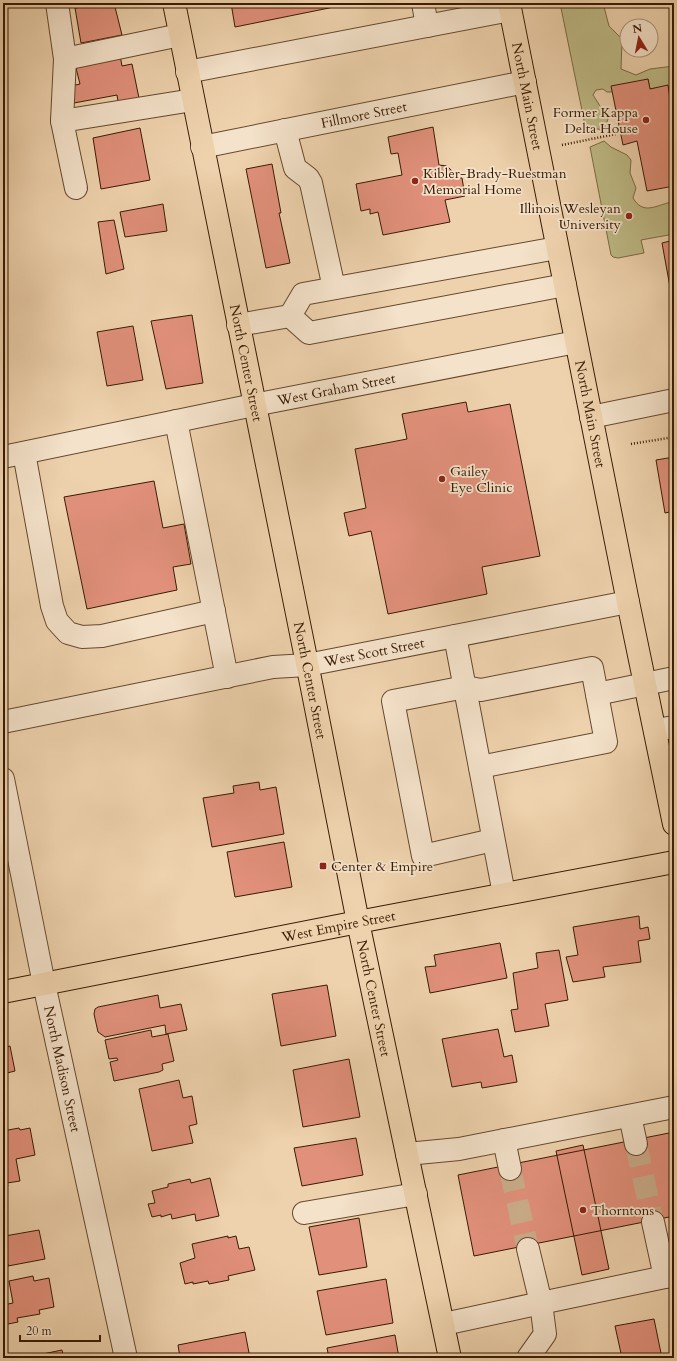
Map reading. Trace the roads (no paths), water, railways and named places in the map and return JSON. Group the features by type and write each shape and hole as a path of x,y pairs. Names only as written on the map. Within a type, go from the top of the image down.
{"main road":[{"name":"North Center Street","path":"174,3 254,405 308,665 358,922 450,1358"},
{"name":"North Main Street","path":"509,6 645,684 664,729 674,824"},
{"name":"West Empire Street","path":"3,992 674,862"}],"street":[{"path":"57,3 65,59 62,121 76,188"},
{"path":"423,3 427,26"},
{"path":"187,72 427,26 509,6"},
{"path":"65,59 180,35"},
{"name":"Fillmore Street","path":"202,147 525,82"},
{"path":"62,121 193,100"},
{"path":"285,130 295,168 308,178 311,183 334,288"},
{"path":"238,325 290,316 303,294 558,248"},
{"path":"290,316 309,333 565,285"},
{"name":"West Graham Street","path":"13,455 254,405 576,342"},
{"path":"591,417 674,400"},
{"path":"176,421 227,676"},
{"path":"13,455 52,606 57,621 68,633 82,637 102,636 214,611"},
{"name":"West Scott Street","path":"3,722 273,667 308,665 628,602"},
{"path":"455,636 504,894"},
{"path":"480,767 606,742 592,668 481,690 465,687 393,701 423,856 493,840"},
{"path":"597,694 674,678"},
{"name":"North Madison Street","path":"3,778 44,984 126,1358"},
{"path":"407,1154 459,1149 674,1107"},
{"path":"630,1116 636,1144"},
{"path":"504,1140 510,1169"},
{"path":"304,1213 416,1194"},
{"path":"444,1324 670,1276 653,1222"},
{"path":"528,1249 541,1303 545,1334 528,1358"}],"tunnel":[{"path":"636,1144 653,1222"},
{"path":"510,1169 528,1249"}],"place":[{"name":"Former Kappa Delta House","path":"646,120"},
{"name":"Kibler-Brady-Ruestman Memorial Home","path":"415,181"},
{"name":"Illinois Wesleyan University","path":"629,216"},
{"name":"Gailey Eye Clinic","path":"442,479"},
{"name":"Center & Empire","path":"323,866"},
{"name":"Thorntons","path":"583,1210"}]}
